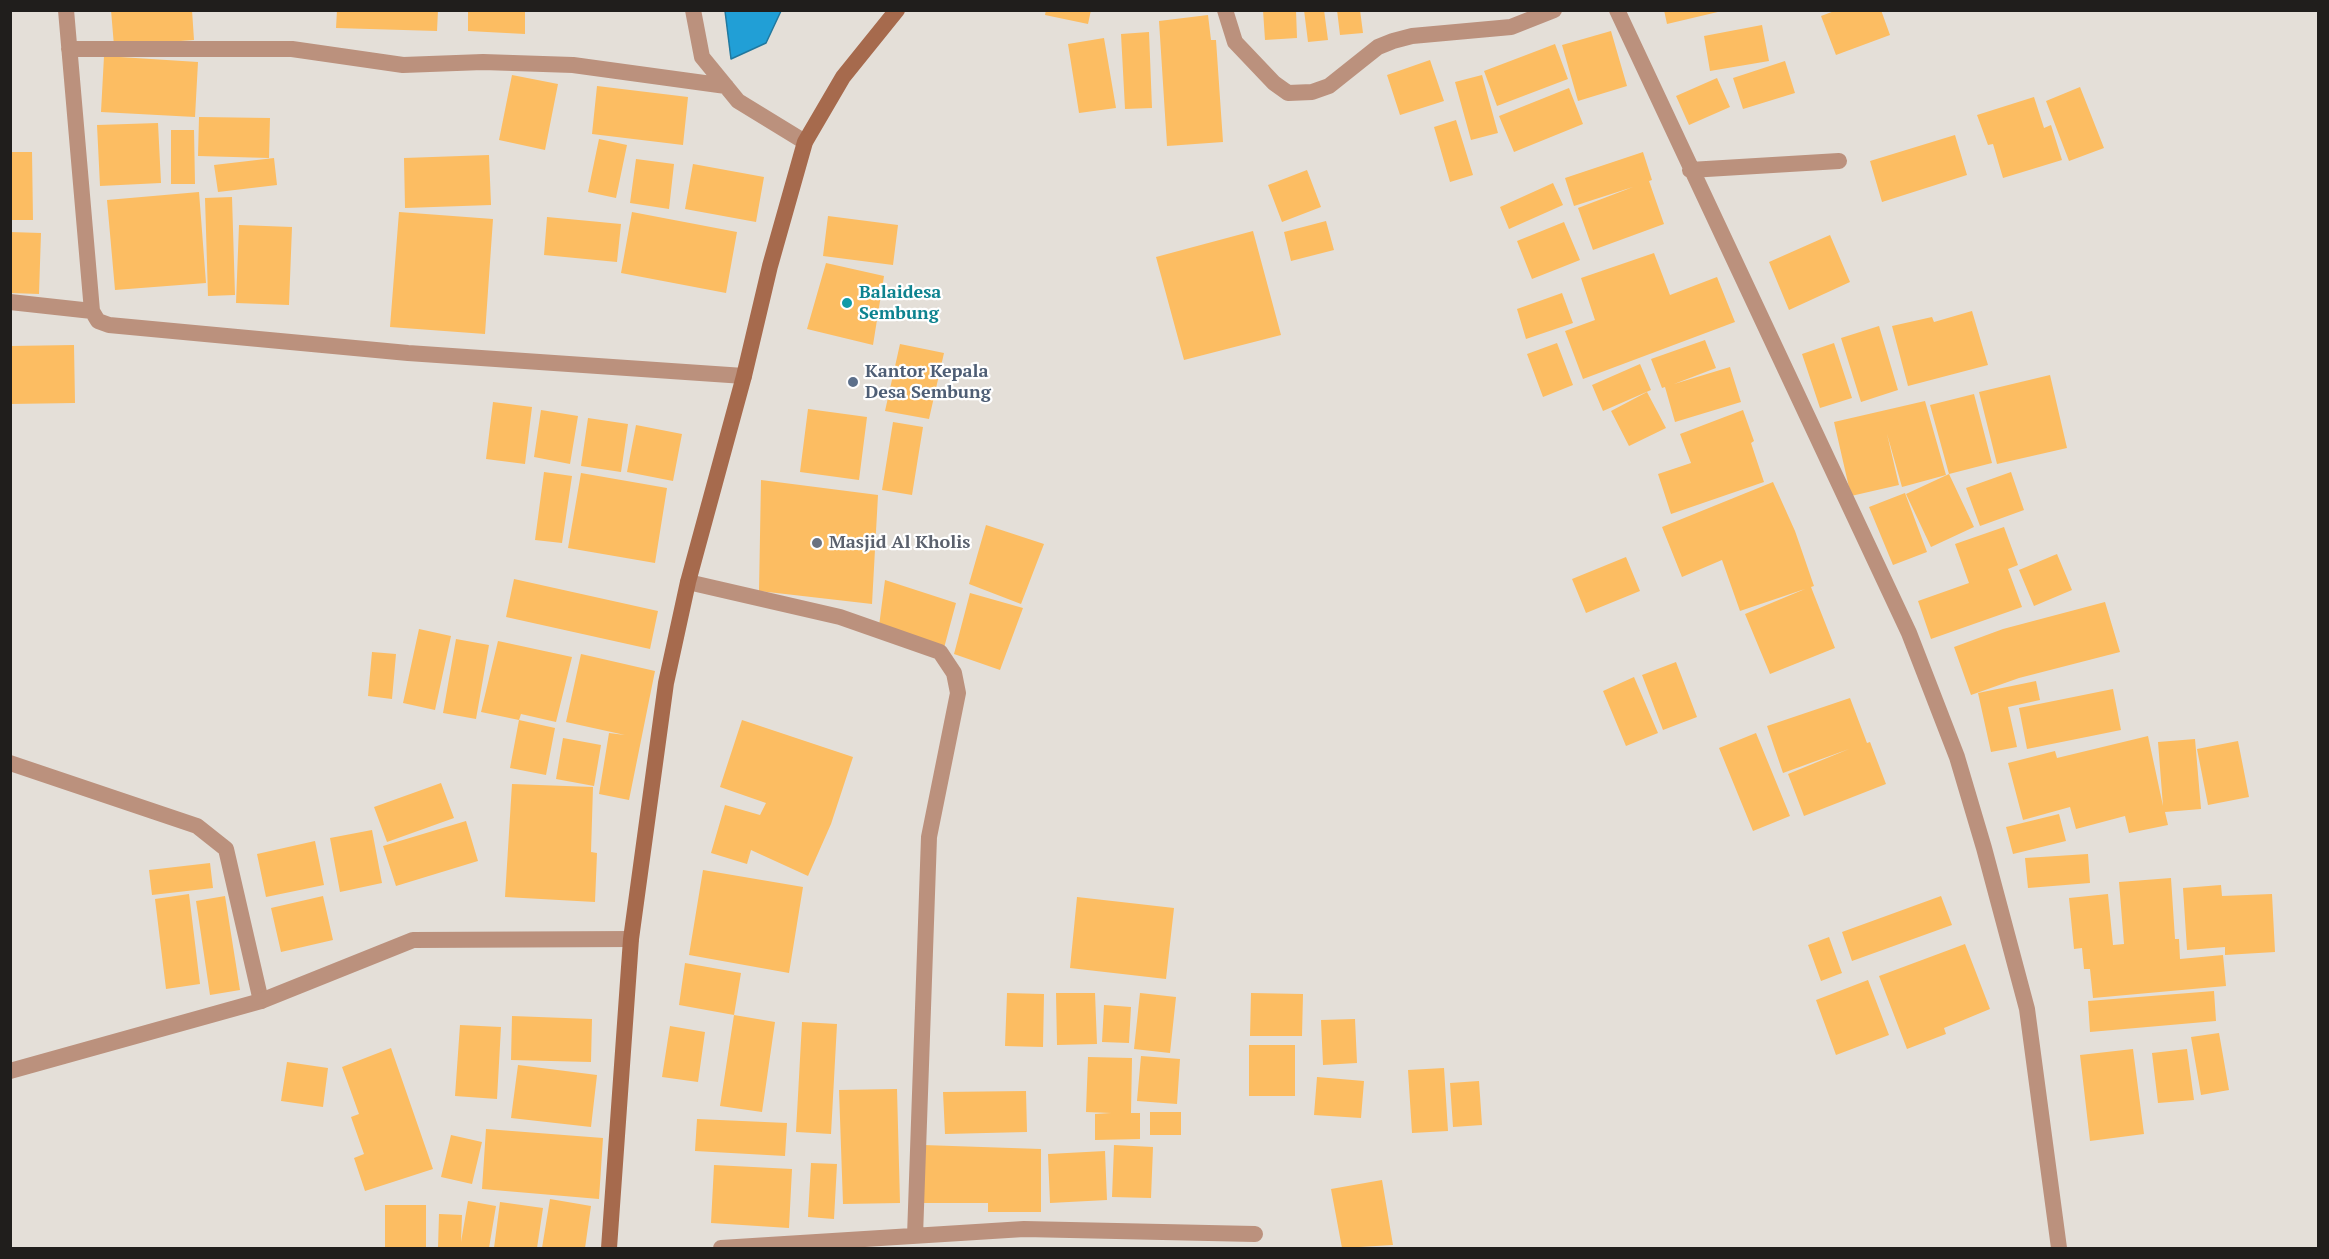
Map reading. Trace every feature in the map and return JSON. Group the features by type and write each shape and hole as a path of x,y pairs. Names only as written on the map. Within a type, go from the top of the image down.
{"main road":[{"path":"609,1248 631,939 666,683 688,582 744,376 770,266 805,142 843,77 897,10"}],"street":[{"path":"66,10 92,311 98,321 109,325 408,353 744,376"},
{"path":"693,10 702,57 738,101 805,142"},
{"path":"1225,10 1235,42 1274,83 1288,93 1312,92 1329,86 1378,47 1393,41 1412,36 1511,27 1554,10"},
{"path":"1617,10 1690,170 1909,633 1957,757 2027,1010 2059,1248"},
{"path":"69,49 292,49 403,65 483,62 573,65 726,86"},
{"path":"1690,170 1839,161"},
{"path":"10,302 92,311"},
{"path":"688,582 840,617 940,652 954,673 958,693 929,837 915,1236"},
{"path":"10,763 197,826 226,849 261,1001"},
{"path":"10,1071 261,1001 413,940 631,939"},
{"path":"721,1248 1024,1229 1255,1234"}],"water":[{"path":"725,10 781,11 766,43 731,59"}],"building":[{"path":"111,10 192,10 194,40 114,46"},
{"path":"337,10 438,10 437,31 336,28"},
{"path":"468,10 525,10 525,34 468,31"},
{"path":"1046,10 1091,10 1088,24 1045,15"},
{"path":"1263,10 1296,10 1297,38 1265,40"},
{"path":"1304,10 1324,10 1328,40 1308,42"},
{"path":"1337,10 1360,10 1363,33 1340,35"},
{"path":"1664,10 1722,10 1722,11 1667,24"},
{"path":"1837,10 1881,10 1890,35 1836,55 1821,16"},
{"path":"1208,15 1211,40 1216,40 1223,142 1167,146 1159,21"},
{"path":"1762,25 1769,61 1710,71 1704,36"},
{"path":"1611,31 1627,86 1578,101 1562,45"},
{"path":"1149,32 1152,108 1125,109 1121,34"},
{"path":"1104,38 1116,108 1079,113 1068,44"},
{"path":"1555,44 1568,79 1497,106 1484,71"},
{"path":"104,56 198,62 195,117 101,112"},
{"path":"1430,60 1444,101 1400,115 1387,75"},
{"path":"1785,61 1795,93 1743,109 1733,78"},
{"path":"512,75 558,84 545,150 499,140"},
{"path":"1482,75 1498,133 1471,140 1455,82"},
{"path":"1717,78 1730,107 1689,125 1676,96"},
{"path":"597,86 688,97 683,145 592,134"},
{"path":"2080,87 2104,148 2069,161 2046,101"},
{"path":"1569,88 1583,124 1514,152 1499,116"},
{"path":"2034,97 2044,128 2051,125 2062,160 2003,178 1993,144 1988,145 1977,115"},
{"path":"199,117 270,118 269,158 198,156"},
{"path":"1456,120 1473,175 1450,182 1434,127"},
{"path":"158,123 161,183 100,186 97,125"},
{"path":"171,130 194,130 195,184 171,184"},
{"path":"1955,135 1967,175 1882,202 1870,161"},
{"path":"599,139 627,145 616,198 588,192"},
{"path":"10,152 32,152 33,220 10,220"},
{"path":"1643,152 1652,180 1649,181 1664,224 1593,250 1578,208 1633,187 1574,206 1565,178"},
{"path":"489,155 491,205 405,208 404,158"},
{"path":"274,158 277,185 218,192 214,165"},
{"path":"636,159 674,164 669,209 630,203"},
{"path":"693,164 764,177 756,222 685,209"},
{"path":"1307,170 1321,207 1282,222 1268,185"},
{"path":"1553,183 1563,205 1509,229 1500,207"},
{"path":"199,192 206,283 115,290 107,200"},
{"path":"232,197 235,295 208,296 205,198"},
{"path":"399,212 493,219 485,334 390,327"},
{"path":"632,212 737,232 726,293 621,273"},
{"path":"828,216 898,225 893,265 823,256"},
{"path":"547,217 621,224 617,262 544,255"},
{"path":"1326,221 1334,250 1291,261 1284,232"},
{"path":"1564,222 1580,260 1532,279 1517,241"},
{"path":"239,225 292,227 289,305 236,303"},
{"path":"1253,231 1281,335 1184,360 1156,257"},
{"path":"10,232 41,233 39,294 10,293"},
{"path":"1830,235 1850,282 1789,310 1769,262"},
{"path":"1654,253 1670,295 1717,277 1735,322 1583,379 1565,331 1595,320 1581,278"},
{"name":"Balaidesa Sembung","path":"826,263 884,276 873,345 807,329"},
{"path":"1562,293 1573,323 1526,339 1517,309"},
{"path":"1972,311 1988,365 1908,386 1892,326 1932,317 1934,322"},
{"path":"1879,326 1898,390 1861,402 1841,338"},
{"path":"1705,340 1716,368 1674,384 1730,367 1741,402 1675,422 1665,387 1662,388 1651,359"},
{"path":"1557,343 1573,385 1543,397 1527,354"},
{"path":"1834,343 1852,398 1820,408 1802,354"},
{"path":"900,344 944,353 929,419 885,411"},
{"path":"74,345 75,403 10,404 10,346"},
{"path":"1640,364 1651,390 1603,411 1592,385"},
{"path":"2050,375 2067,448 1997,464 1979,392"},
{"path":"1647,392 1666,428 1629,446 1611,411"},
{"path":"1974,394 1992,463 1949,474 1930,405"},
{"path":"1925,401 1946,475 1902,487 1887,434 1899,485 1851,496 1834,422"},
{"path":"493,402 532,407 525,464 486,459"},
{"path":"808,409 867,417 859,480 800,472"},
{"path":"541,410 578,416 570,464 534,457"},
{"path":"1743,410 1754,441 1751,443 1764,482 1671,514 1658,474 1691,463 1680,434"},
{"path":"588,418 628,424 621,472 581,466"},
{"path":"893,422 923,427 912,495 882,490"},
{"path":"636,425 682,434 673,481 627,472"},
{"path":"544,472 572,476 562,543 535,540"},
{"path":"2011,472 2024,510 1980,526 1966,488"},
{"path":"581,473 667,488 655,563 568,548"},
{"path":"1949,474 1974,527 1931,547 1906,494"},
{"name":"Masjid Al Kholis","path":"761,480 878,495 872,604 759,591"},
{"path":"1773,482 1795,531 1814,586 1811,587 1835,648 1770,674 1745,614 1805,589 1740,611 1722,560 1682,577 1662,527"},
{"path":"1905,493 1927,552 1893,565 1869,507"},
{"path":"986,525 1044,544 1021,604 969,584"},
{"path":"2004,527 2018,565 2008,569 2022,607 1931,639 1918,601 1969,583 1955,544"},
{"path":"2057,554 2072,590 2034,606 2019,570"},
{"path":"1626,557 1640,591 1586,613 1572,579"},
{"path":"514,579 658,611 650,649 506,617"},
{"path":"885,580 956,603 944,648 879,626"},
{"path":"970,593 1023,608 1000,670 954,654"},
{"path":"2105,602 2120,652 2019,678 1971,695 1954,647 2003,629"},
{"path":"419,629 451,636 435,710 403,703"},
{"path":"456,639 489,645 476,719 443,713"},
{"path":"498,641 572,657 556,722 521,714 519,720 481,712"},
{"path":"372,652 396,654 392,699 368,696"},
{"path":"581,654 655,671 629,800 599,794 609,733 625,735 566,722"},
{"path":"1676,662 1697,717 1663,730 1642,675"},
{"path":"1634,677 1658,733 1626,746 1603,691"},
{"path":"2036,681 2040,700 2008,707 2017,747 1991,752 1978,693"},
{"path":"2113,689 2121,730 2027,749 2019,708"},
{"path":"1850,698 1886,784 1804,816 1788,774 1849,749 1783,773 1767,726"},
{"path":"519,720 555,728 546,775 510,768"},
{"path":"742,720 853,757 831,824 808,876 751,850 747,864 711,853 725,805 760,815 766,803 720,787"},
{"path":"1756,733 1790,816 1753,831 1719,748"},
{"path":"2148,736 2163,806 2158,742 2195,739 2201,809 2165,812 2168,825 2129,833 2125,816 2076,829 2070,807 2023,820 2008,763 2055,751 2057,758"},
{"path":"563,738 601,745 594,786 556,779"},
{"path":"2238,741 2249,797 2208,805 2197,749"},
{"path":"441,783 454,818 387,842 374,807"},
{"path":"512,784 593,787 591,852 597,853 595,902 505,897"},
{"path":"2059,814 2066,841 2013,854 2006,827"},
{"path":"466,821 478,861 396,886 383,846"},
{"path":"372,830 382,883 340,892 330,838"},
{"path":"315,841 324,885 266,897 257,854"},
{"path":"2088,854 2090,883 2028,888 2025,858"},
{"path":"210,863 213,888 152,895 149,870"},
{"path":"703,870 803,887 789,973 689,955"},
{"path":"2171,878 2175,939 2179,939 2180,959 2223,955 2226,986 2093,998 2090,969 2084,969 2082,948 2074,949 2069,898 2108,894 2113,945 2124,944 2119,882"},
{"path":"2221,885 2222,896 2272,894 2275,952 2225,955 2225,947 2187,950 2183,888"},
{"path":"189,894 200,984 166,989 155,899"},
{"path":"225,896 240,990 210,995 196,901"},
{"path":"323,896 333,940 281,952 271,908"},
{"path":"1941,896 1952,925 1852,961 1842,932"},
{"path":"1077,897 1174,908 1166,979 1070,968"},
{"path":"1829,937 1842,973 1821,981 1808,945"},
{"path":"1965,944 1990,1009 1944,1028 1946,1034 1907,1049 1879,976"},
{"path":"685,963 741,973 734,1015 679,1005"},
{"path":"1868,980 1889,1035 1836,1055 1816,1000"},
{"path":"2214,991 2216,1021 2090,1032 2088,1001"},
{"path":"1007,993 1044,994 1043,1047 1005,1046"},
{"path":"1056,993 1095,993 1097,1044 1057,1045"},
{"path":"1140,993 1176,997 1170,1053 1134,1049"},
{"path":"1251,993 1303,994 1302,1036 1250,1036"},
{"path":"1104,1005 1131,1007 1129,1043 1102,1042"},
{"path":"734,1015 775,1022 762,1112 720,1106"},
{"path":"512,1016 592,1019 591,1062 511,1060"},
{"path":"1355,1019 1357,1063 1323,1065 1321,1020"},
{"path":"802,1022 837,1024 831,1134 796,1132"},
{"path":"460,1025 501,1027 497,1099 455,1096"},
{"path":"670,1026 705,1032 698,1082 662,1077"},
{"path":"2219,1033 2229,1090 2201,1095 2191,1037"},
{"path":"1249,1045 1295,1045 1295,1096 1249,1096"},
{"path":"391,1048 433,1169 365,1191 354,1158 364,1154 351,1117 359,1114 342,1067"},
{"path":"2133,1049 2144,1134 2090,1141 2080,1055"},
{"path":"2187,1049 2194,1100 2158,1103 2152,1053"},
{"path":"1141,1056 1180,1059 1177,1104 1137,1101"},
{"path":"1088,1057 1132,1058 1131,1113 1140,1113 1140,1139 1095,1140 1095,1114 1111,1113 1086,1112"},
{"path":"287,1062 328,1068 323,1107 281,1101"},
{"path":"518,1065 597,1075 591,1127 511,1118"},
{"path":"1444,1068 1448,1131 1412,1133 1408,1070"},
{"path":"1317,1077 1364,1081 1361,1118 1314,1115"},
{"path":"1479,1081 1482,1125 1453,1127 1450,1083"},
{"path":"897,1089 900,1203 843,1204 839,1090"},
{"path":"1026,1091 1027,1132 945,1134 943,1092"},
{"path":"1150,1112 1181,1112 1181,1135 1150,1135"},
{"path":"697,1119 787,1123 785,1156 695,1151"},
{"path":"486,1129 603,1138 599,1199 482,1189"},
{"path":"451,1135 482,1142 472,1184 441,1177"},
{"path":"923,1145 1041,1149 1041,1212 988,1212 988,1203 923,1203"},
{"path":"1114,1145 1153,1147 1151,1198 1112,1197"},
{"path":"1105,1151 1107,1200 1050,1203 1048,1154"},
{"path":"811,1163 837,1164 834,1219 808,1217"},
{"path":"714,1165 792,1169 789,1228 711,1223"},
{"path":"1382,1180 1393,1245 1342,1248 1331,1189"},
{"path":"550,1199 591,1206 585,1248 542,1248"},
{"path":"468,1201 496,1206 489,1248 438,1248 439,1214 462,1215 461,1242"},
{"path":"500,1202 543,1208 537,1248 494,1248"},
{"path":"385,1205 426,1205 426,1248 385,1248"}],"place":[{"name":"Balaidesa Sembung","path":"847,303"},
{"name":"Kantor Kepala Desa Sembung","path":"853,382"},
{"name":"Masjid Al Kholis","path":"817,543"}]}
